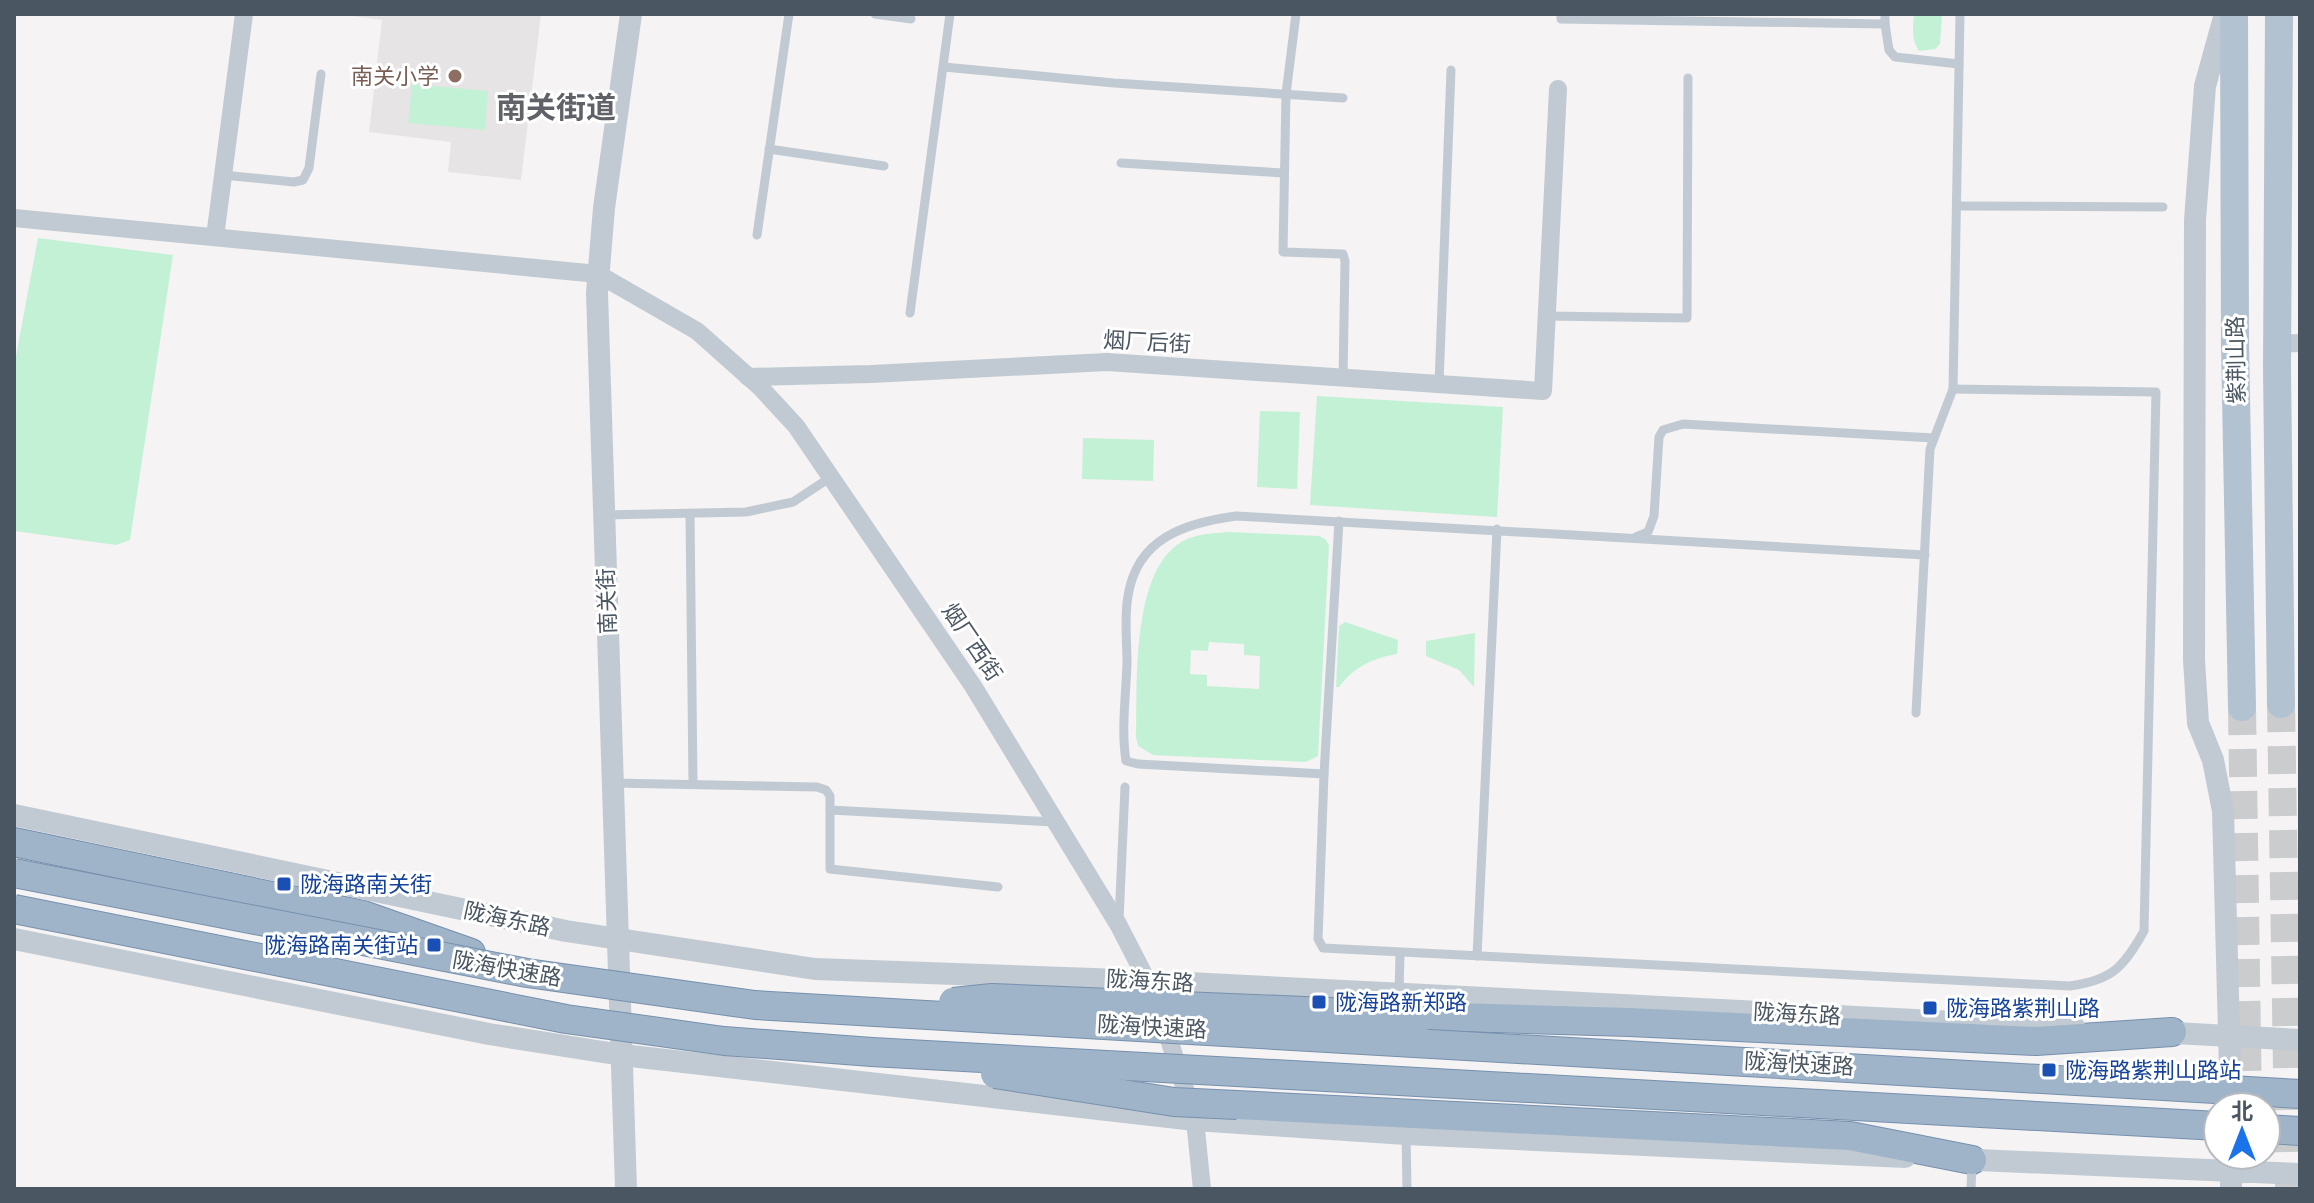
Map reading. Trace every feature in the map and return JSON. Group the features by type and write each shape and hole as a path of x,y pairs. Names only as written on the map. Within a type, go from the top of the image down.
{"highway":[{"path":"14,842 363,915 527,973"},
{"name":"陇海快速路","path":"14,873 527,973 755,1005 2300,1094"},
{"name":"陇海快速路","path":"14,909 566,1019 724,1041 872,1052 2202,1125"},
{"path":"875,1011 992,998 2036,1041 2172,1032"},
{"path":"872,1052 1174,1102 1850,1136 1972,1160"}],"main road":[{"name":"紫荆山路","path":"2234,14 2235,328 2242,707"},
{"name":"紫荆山路","path":"2279,14 2288,343 2281,704"}],"street":[{"path":"215,237 244,14"},
{"name":"南关街","path":"626,1189 598,274 631,14"},
{"path":"2225,14 2205,86 2195,220 2194,660 2198,723 2213,760 2223,811 2231,1091"},
{"path":"1547,316 1558,89"},
{"path":"14,218 598,274"},
{"name":"烟厂西街","path":"598,274 697,331 796,426 973,686 1118,924 1149,981 1195,1120 1202,1189"},
{"name":"烟厂后街","path":"748,377 1107,362 1543,391 1547,316"},
{"name":"陇海东路","path":"14,815 618,940 815,969 1149,981 2300,1040"},
{"path":"14,939 489,1034 622,1055 1195,1120 1406,1134 2300,1174"}],"lane":[{"path":"757,235 789,14"},
{"path":"875,14 911,19"},
{"path":"910,313 950,14"},
{"path":"1296,14 1286,94 1283,252 1343,254 1343,378"},
{"path":"1561,14 1561,19 1885,19 1889,50 1895,57 1959,64"},
{"path":"1916,713 1930,449 1953,389 1960,14"},
{"path":"944,67 1114,83 1343,98"},
{"path":"1439,384 1451,70"},
{"path":"223,175 294,182 303,180 309,168 321,74"},
{"path":"1547,316 1687,318 1688,78"},
{"path":"769,149 884,166"},
{"path":"1121,163 1284,173"},
{"path":"1957,206 2163,207"},
{"path":"1339,521 1324,774 1318,939 1323,948 2070,986 2097,982 2124,961 2144,931 2156,392 1953,389"},
{"path":"1633,539 1648,532 1654,516 1659,437 1663,430 1683,424 1934,438"},
{"path":"604,515 746,512 777,507 793,502 831,477"},
{"path":"690,514 693,783"},
{"path":"1324,774 1126,761 1128,595 1140,564 1151,547 1171,533 1191,524 1236,516 1925,555"},
{"path":"1477,956 1497,529"},
{"path":"613,783 817,787 826,790 830,796 830,869 998,887"},
{"path":"1118,924 1125,787"},
{"path":"830,810 1057,823"},
{"path":"1400,953 1400,994"},
{"path":"1406,1134 1407,1189"},
{"path":"1971,1189 1972,1160"}],"shaded area":[{"name":"南关小学","path":"338,14 541,14 521,180 448,172 451,142 369,132 382,20"}],"green space":[{"path":"1914,14 1942,14 1940,44 1935,49 1919,51 1916,47"},
{"path":"412,84 488,91 485,130 408,123"},
{"path":"38,238 173,255 130,540 116,545 14,531 14,367"},
{"path":"1317,396 1503,407 1497,517 1310,505"},
{"path":"1260,411 1300,412 1297,489 1257,487"},
{"path":"1083,438 1154,440 1153,481 1082,479"},
{"path":"1225,532 1319,536 1329,545 1318,756 1306,762 1153,755 1138,746 1137,686 1141,624 1157,569 1172,549 1193,537","holes":["1209,642 1244,644 1244,655 1260,656 1259,689 1207,686 1207,675 1190,674 1191,650 1208,651"]},
{"path":"1345,622 1398,640 1397,654 1365,664 1336,687 1339,626"},
{"path":"1475,633 1474,687 1459,670 1426,656 1426,641"}],"tunnel":[{"path":"2281,704 2289,1189"},
{"path":"2242,707 2248,1091"},
{"path":"2248,1171 2249,1189"}],"place":[{"name":"南关小学","path":"455,76"},
{"name":"陇海路南关街","path":"284,884"},
{"name":"陇海路南关街站","path":"434,945"},
{"name":"陇海路新郑路","path":"1319,1002"},
{"name":"陇海路紫荆山路","path":"1930,1008"},
{"name":"陇海路紫荆山路站","path":"2049,1070"}],"district":[{"name":"南关街道","path":"556,108"}]}
